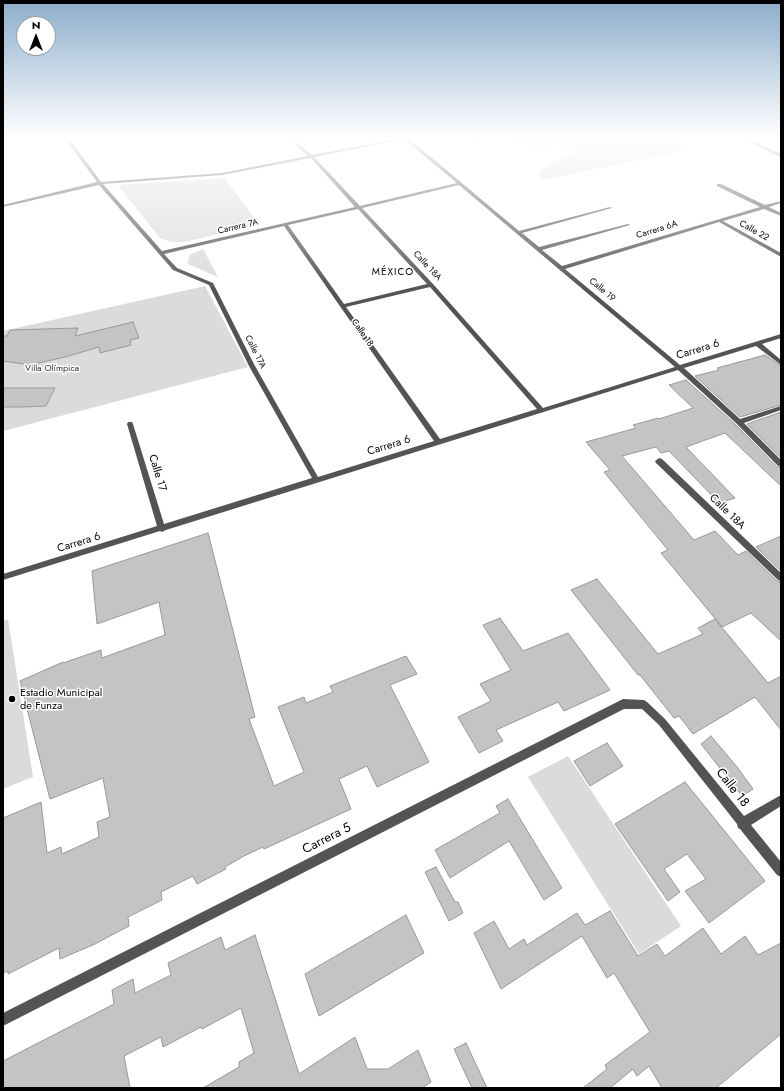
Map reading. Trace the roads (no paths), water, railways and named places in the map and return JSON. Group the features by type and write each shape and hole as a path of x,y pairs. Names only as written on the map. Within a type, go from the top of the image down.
{"street":[{"path":"3,206 79,188"},
{"name":"Calle 17A","path":"104,188 160,253 179,271 204,279 211,284 252,366 316,479"},
{"name":"Calle 18A","path":"340,188 431,285 540,410"},
{"name":"Carrera 7A","path":"160,253 443,188"},
{"name":"Calle 19","path":"464,188 680,367 781,464"},
{"path":"725,188 781,215"},
{"name":"Carrera 6A","path":"562,268 781,202"},
{"path":"518,232 610,208"},
{"name":"Calle 22","path":"718,220 781,255"},
{"name":"Calle 18","path":"285,224 438,442"},
{"path":"539,249 628,225"},
{"path":"344,306 431,285"},
{"name":"Carrera 6","path":"3,577 781,336"},
{"path":"757,343 781,363"},
{"path":"739,422 781,408"},
{"name":"Calle 17","path":"130,424 162,529"},
{"name":"Calle 18A","path":"659,461 781,578"},
{"name":"Carrera 5","path":"3,1020 623,704 644,705 662,722"},
{"name":"Calle 18","path":"662,722 781,871"},
{"path":"742,824 781,800"}],"place":[{"name":"Estadio Municipal de Funza","path":"12,699"}],"district":[{"name":"MÉXICO","path":"393,273"}],"park label":[{"name":"Villa Olímpica","path":"52,369"}]}
